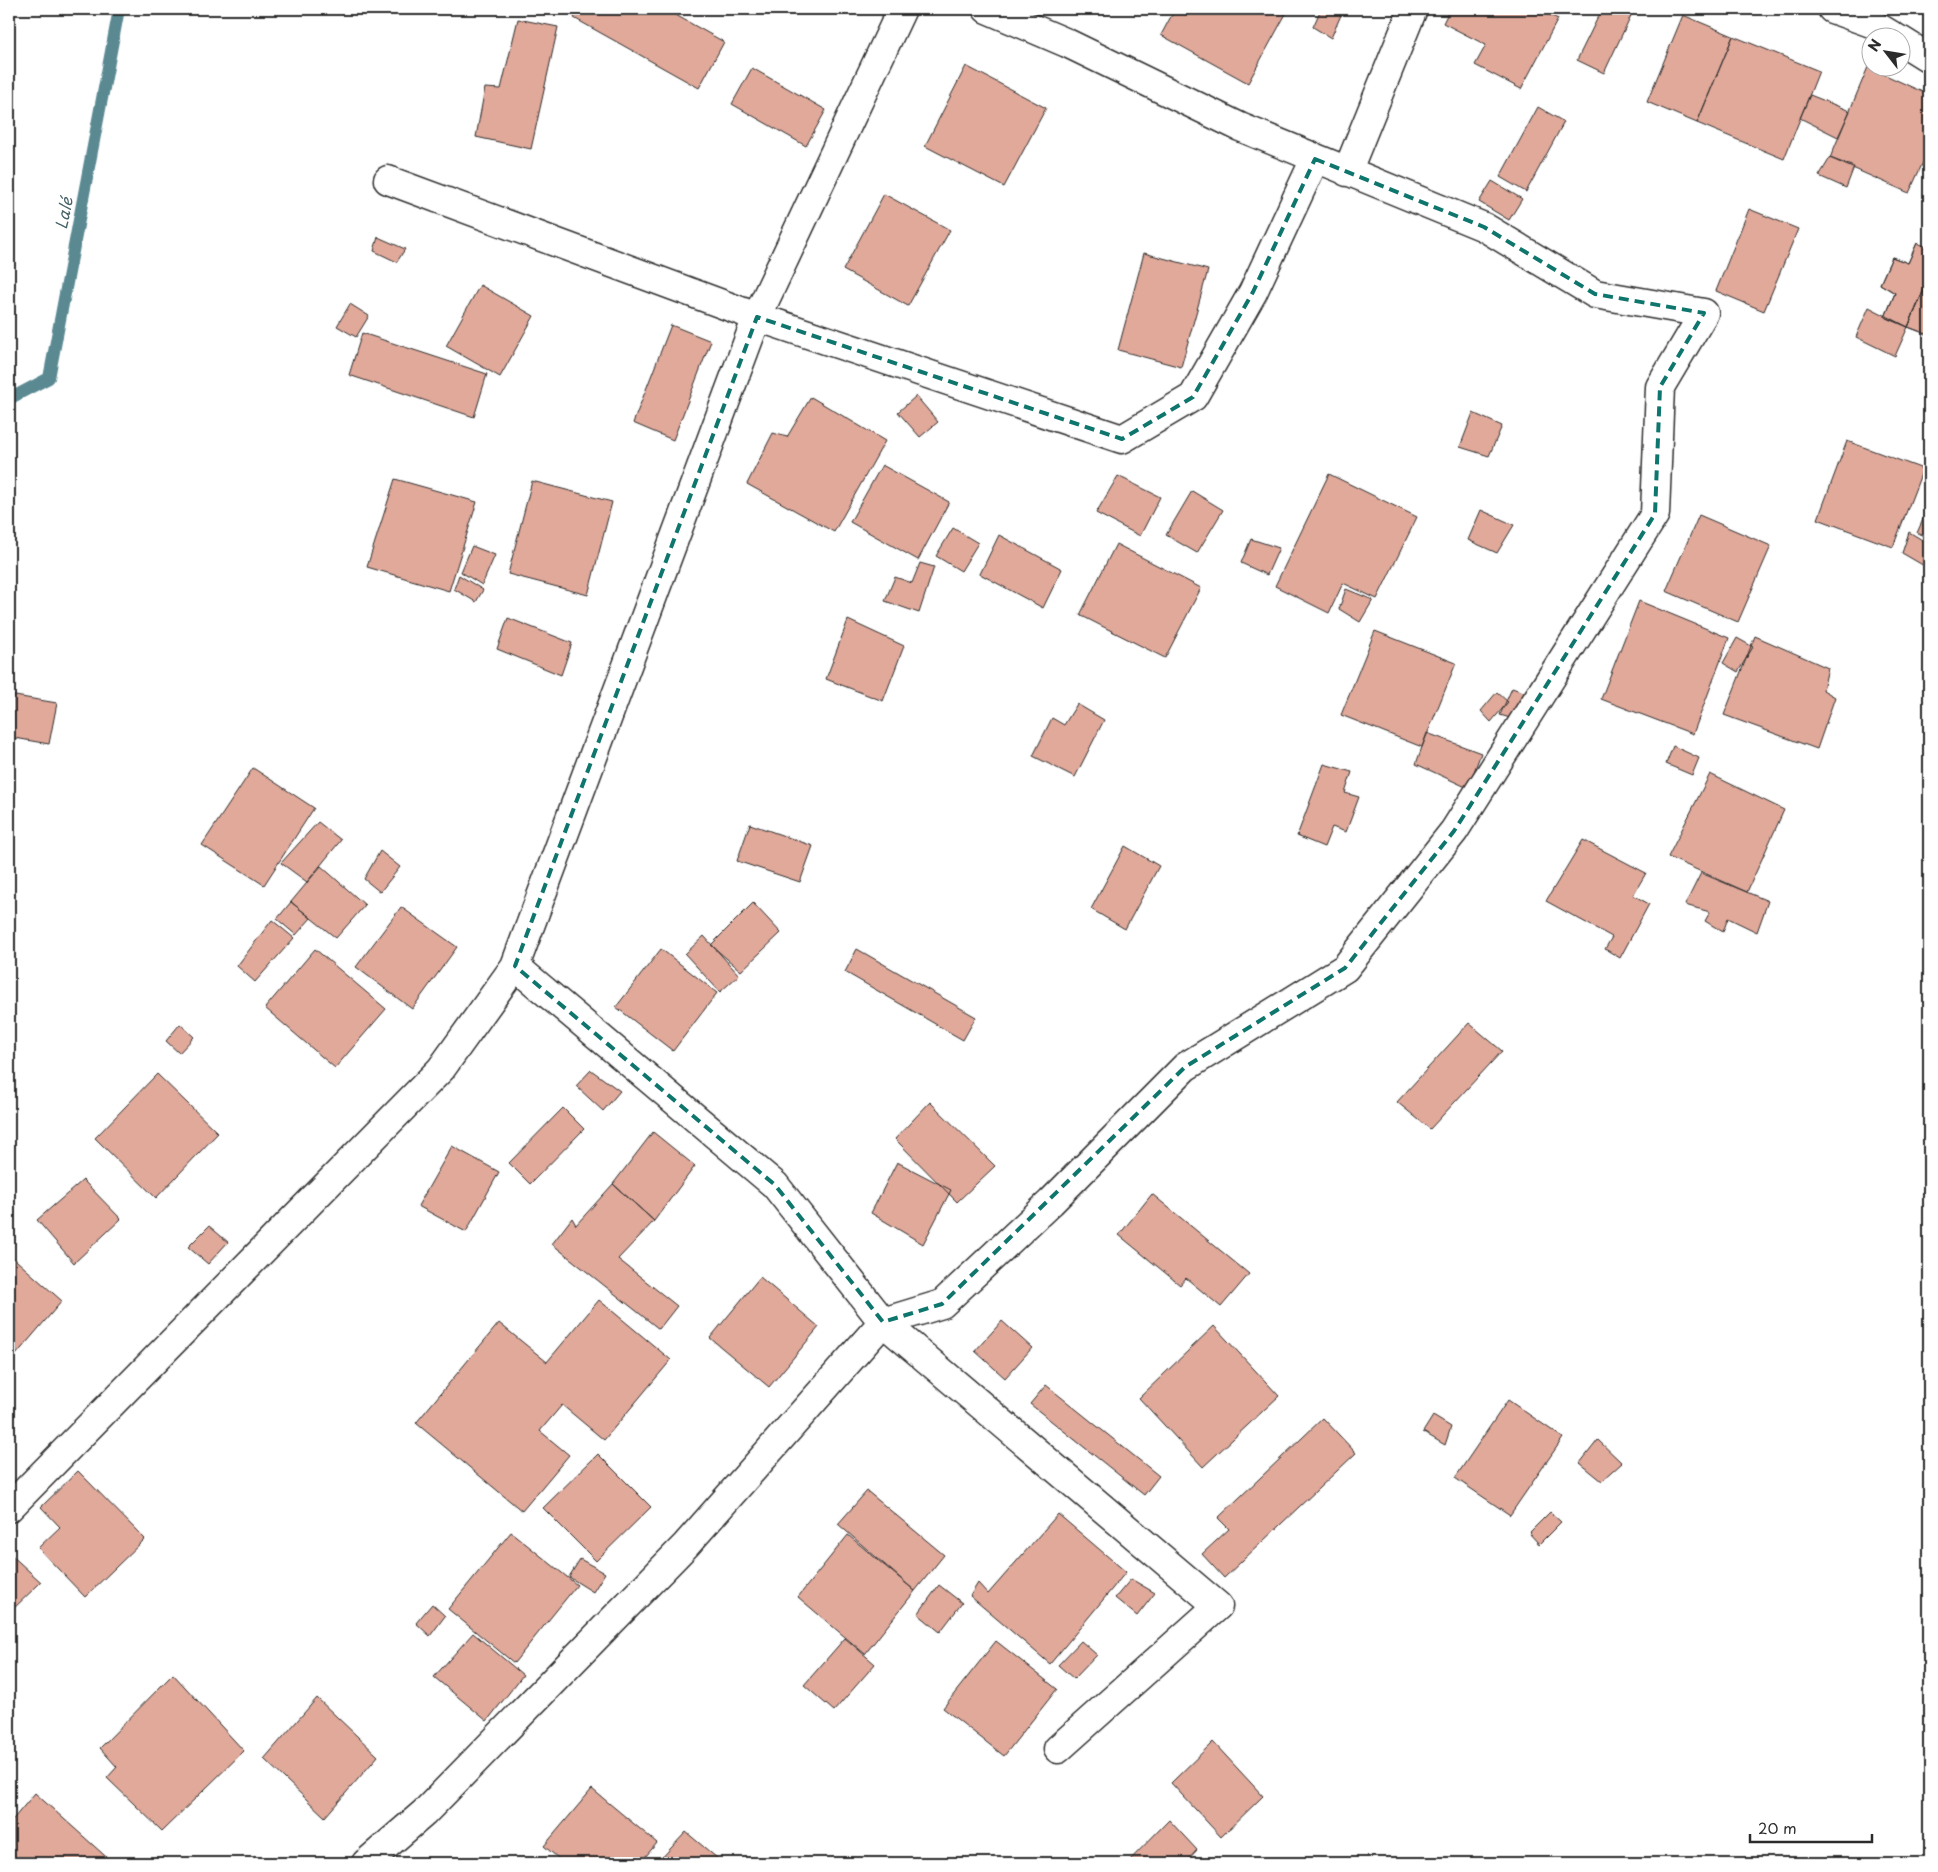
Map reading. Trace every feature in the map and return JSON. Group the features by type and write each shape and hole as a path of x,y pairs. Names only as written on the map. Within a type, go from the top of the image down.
{"street":[{"path":"9,1508 441,1069 515,966 757,317 902,9"},
{"path":"366,1863 424,1812 686,1544 884,1322 942,1304 1051,1202 1185,1067 1345,968 1454,831 1655,514 1660,387 1704,313 1595,294 1484,227 1240,127 1067,43 987,9"},
{"path":"1347,172 1413,9"},
{"path":"1832,9 1871,22 1880,28"},
{"path":"1910,46 1929,58"},
{"path":"388,180 757,317 1122,439 1193,397 1253,292 1315,158"},
{"path":"515,966 775,1186 884,1322 1218,1606 1058,1749"}],"highlighted area":[{"path":"1315,159 1484,227 1595,294 1704,313 1660,387 1655,514 1454,831 1345,968 1185,1067 942,1304 883,1322 775,1185 515,966 757,317 1122,439 1193,397 1253,292"}],"building":[{"path":"579,9 665,9 724,42 699,88 574,18"},
{"path":"1175,9 1288,10 1248,83 1161,35"},
{"path":"1321,9 1331,9 1341,15 1331,38 1313,27"},
{"path":"1450,9 1538,9 1558,19 1521,89 1475,65 1486,45 1443,23"},
{"path":"1602,9 1634,9 1604,73 1577,60"},
{"path":"1683,15 1733,36 1697,123 1647,102"},
{"path":"518,19 558,27 531,149 476,137 485,88 501,89"},
{"path":"1733,36 1819,71 1784,159 1697,123"},
{"path":"966,66 1046,108 1004,187 925,146"},
{"path":"752,68 826,110 806,146 732,104"},
{"path":"1863,78 1892,78 1929,95 1929,149 1909,193 1830,158"},
{"path":"1810,95 1850,111 1838,137 1800,118"},
{"path":"1538,107 1564,122 1526,192 1500,177"},
{"path":"1830,158 1854,167 1846,188 1819,176"},
{"path":"1492,181 1522,199 1509,220 1479,202"},
{"path":"884,194 950,230 908,306 843,270"},
{"path":"1749,209 1798,229 1764,311 1716,291"},
{"path":"378,237 405,249 397,262 374,251"},
{"path":"1917,243 1929,248 1929,278 1908,327 1885,317 1895,293 1880,284 1892,257 1908,263"},
{"path":"1917,243 1929,248 1929,278 1908,327 1885,317 1895,293 1880,284 1892,257 1908,263"},
{"path":"1144,253 1208,270 1181,367 1118,350"},
{"path":"1929,278 1929,335 1908,327"},
{"path":"1929,278 1929,335 1908,327"},
{"path":"480,285 534,316 500,377 446,346"},
{"path":"350,304 369,316 356,337 337,326"},
{"path":"1869,307 1908,327 1895,356 1856,337"},
{"path":"671,325 711,341 673,440 633,423"},
{"path":"362,333 487,374 474,417 349,375"},
{"path":"916,396 938,422 920,437 898,412"},
{"path":"811,397 885,441 834,532 747,484 773,433 787,437"},
{"path":"1473,413 1502,426 1489,456 1460,447"},
{"path":"1847,441 1923,469 1893,547 1818,519"},
{"path":"882,465 949,502 918,560 850,522"},
{"path":"1329,474 1417,517 1377,599 1343,583 1329,613 1275,586"},
{"path":"1118,476 1160,497 1140,536 1096,513"},
{"path":"395,479 477,502 449,591 367,567"},
{"path":"532,481 612,502 588,595 508,574"},
{"path":"1192,491 1223,510 1197,553 1166,535"},
{"path":"1929,506 1929,538 1917,533"},
{"path":"1481,510 1514,525 1497,553 1468,540"},
{"path":"1699,515 1771,546 1738,622 1666,591"},
{"path":"953,528 978,543 961,571 936,556"},
{"path":"1909,532 1929,544 1929,562 1926,567 1902,553"},
{"path":"999,535 1062,569 1043,608 980,574"},
{"path":"1251,539 1279,548 1267,575 1241,563"},
{"path":"1116,544 1201,588 1165,658 1080,615"},
{"path":"472,546 495,555 482,585 461,572"},
{"path":"920,563 934,567 919,613 885,601 895,577 912,583"},
{"path":"459,575 483,590 476,602 454,589"},
{"path":"1346,589 1373,600 1360,622 1339,609"},
{"path":"1639,601 1729,638 1693,734 1601,699"},
{"path":"508,618 572,643 561,675 497,649"},
{"path":"848,620 904,646 883,701 826,679"},
{"path":"1375,631 1456,663 1422,747 1341,715"},
{"path":"1755,636 1828,668 1823,690 1835,697 1817,749 1724,715"},
{"path":"1737,638 1753,647 1738,672 1723,663"},
{"path":"1512,688 1529,694 1517,720 1500,715"},
{"path":"1497,692 1508,702 1491,722 1481,711"},
{"path":"9,695 57,703 49,744 9,737"},
{"path":"1077,704 1104,720 1075,777 1033,756 1052,718 1064,725"},
{"path":"1427,733 1481,753 1468,788 1416,764"},
{"path":"1673,746 1699,758 1692,775 1666,764"},
{"path":"1324,764 1352,772 1345,793 1359,797 1346,832 1332,827 1324,847 1297,836"},
{"path":"253,768 314,808 264,885 202,845"},
{"path":"1710,774 1784,810 1747,892 1668,857"},
{"path":"318,822 341,840 307,882 281,863"},
{"path":"750,824 813,846 800,882 737,861"},
{"path":"1583,840 1646,873 1633,895 1649,904 1620,958 1605,949 1612,937 1546,901"},
{"path":"1125,846 1159,866 1125,929 1091,909"},
{"path":"380,851 400,867 380,892 364,879"},
{"path":"321,866 365,905 336,938 291,902"},
{"path":"1701,873 1768,901 1757,932 1728,918 1723,932 1705,921 1710,912 1685,905"},
{"path":"291,902 311,918 296,935 277,919"},
{"path":"753,903 781,933 741,971 711,945"},
{"path":"401,907 457,947 412,1009 356,967"},
{"path":"272,920 294,938 255,982 237,966"},
{"path":"704,936 739,975 720,992 685,954"},
{"path":"315,949 386,1009 335,1068 265,1008"},
{"path":"661,949 717,993 673,1051 616,1007"},
{"path":"857,949 976,1017 963,1040 845,972"},
{"path":"1469,1023 1502,1051 1430,1129 1397,1102"},
{"path":"180,1024 194,1037 179,1053 166,1041"},
{"path":"591,1070 620,1091 603,1111 576,1086"},
{"path":"157,1074 218,1133 156,1198 95,1138"},
{"path":"930,1102 995,1166 957,1202 895,1139"},
{"path":"563,1108 584,1129 530,1184 509,1163"},
{"path":"653,1132 695,1166 654,1221 613,1184"},
{"path":"452,1146 499,1172 466,1232 418,1206"},
{"path":"897,1162 951,1190 923,1244 871,1213"},
{"path":"83,1180 121,1219 74,1263 37,1220"},
{"path":"613,1184 654,1221 618,1259 677,1306 659,1329 552,1244 572,1218 576,1225"},
{"path":"1152,1194 1249,1274 1221,1307 1186,1278 1180,1285 1119,1235"},
{"path":"209,1226 228,1242 208,1264 188,1247"},
{"path":"9,1254 62,1301 9,1363"},
{"path":"760,1277 819,1327 769,1387 710,1338"},
{"path":"599,1300 671,1360 604,1440 562,1405 540,1431 569,1455 522,1511 416,1423 499,1323 547,1362"},
{"path":"1002,1321 1032,1348 1005,1378 975,1351"},
{"path":"1214,1326 1279,1396 1203,1467 1139,1398"},
{"path":"1046,1385 1159,1476 1144,1495 1030,1404"},
{"path":"1508,1400 1563,1438 1510,1515 1455,1478"},
{"path":"1433,1416 1451,1427 1445,1445 1423,1432"},
{"path":"1323,1418 1356,1453 1224,1578 1202,1554 1229,1529 1218,1518"},
{"path":"1598,1440 1622,1463 1602,1481 1580,1463"},
{"path":"598,1454 651,1507 596,1561 543,1508"},
{"path":"78,1471 145,1539 85,1597 38,1548 60,1527 41,1507"},
{"path":"867,1491 944,1555 915,1591 838,1524"},
{"path":"1550,1512 1561,1522 1539,1544 1529,1533"},
{"path":"1058,1514 1126,1572 1050,1664 970,1596 978,1583 988,1594"},
{"path":"511,1532 577,1585 514,1663 448,1609"},
{"path":"848,1535 915,1591 865,1654 798,1597"},
{"path":"9,1553 41,1582 11,1611 9,1608"},
{"path":"580,1559 605,1573 593,1592 569,1577"},
{"path":"1131,1579 1155,1593 1137,1616 1115,1598"},
{"path":"939,1585 962,1603 940,1632 918,1614"},
{"path":"432,1604 445,1616 430,1636 416,1623"},
{"path":"473,1633 523,1675 487,1721 434,1677"},
{"path":"845,1638 875,1664 834,1711 804,1685"},
{"path":"996,1641 1057,1689 1004,1756 943,1708"},
{"path":"1081,1641 1097,1655 1074,1679 1058,1665"},
{"path":"173,1674 244,1751 162,1831 107,1778 117,1767 100,1748"},
{"path":"317,1698 378,1756 325,1817 264,1759"},
{"path":"1213,1742 1263,1796 1221,1837 1171,1783"},
{"path":"592,1789 657,1843 640,1863 564,1863 544,1846"},
{"path":"35,1793 113,1863 16,1863 9,1857 9,1824"},
{"path":"1169,1820 1197,1850 1185,1863 1127,1863"},
{"path":"686,1832 723,1863 657,1863"}],"waterway":[{"name":"Lalé","path":"9,399 49,378 119,9"}]}
